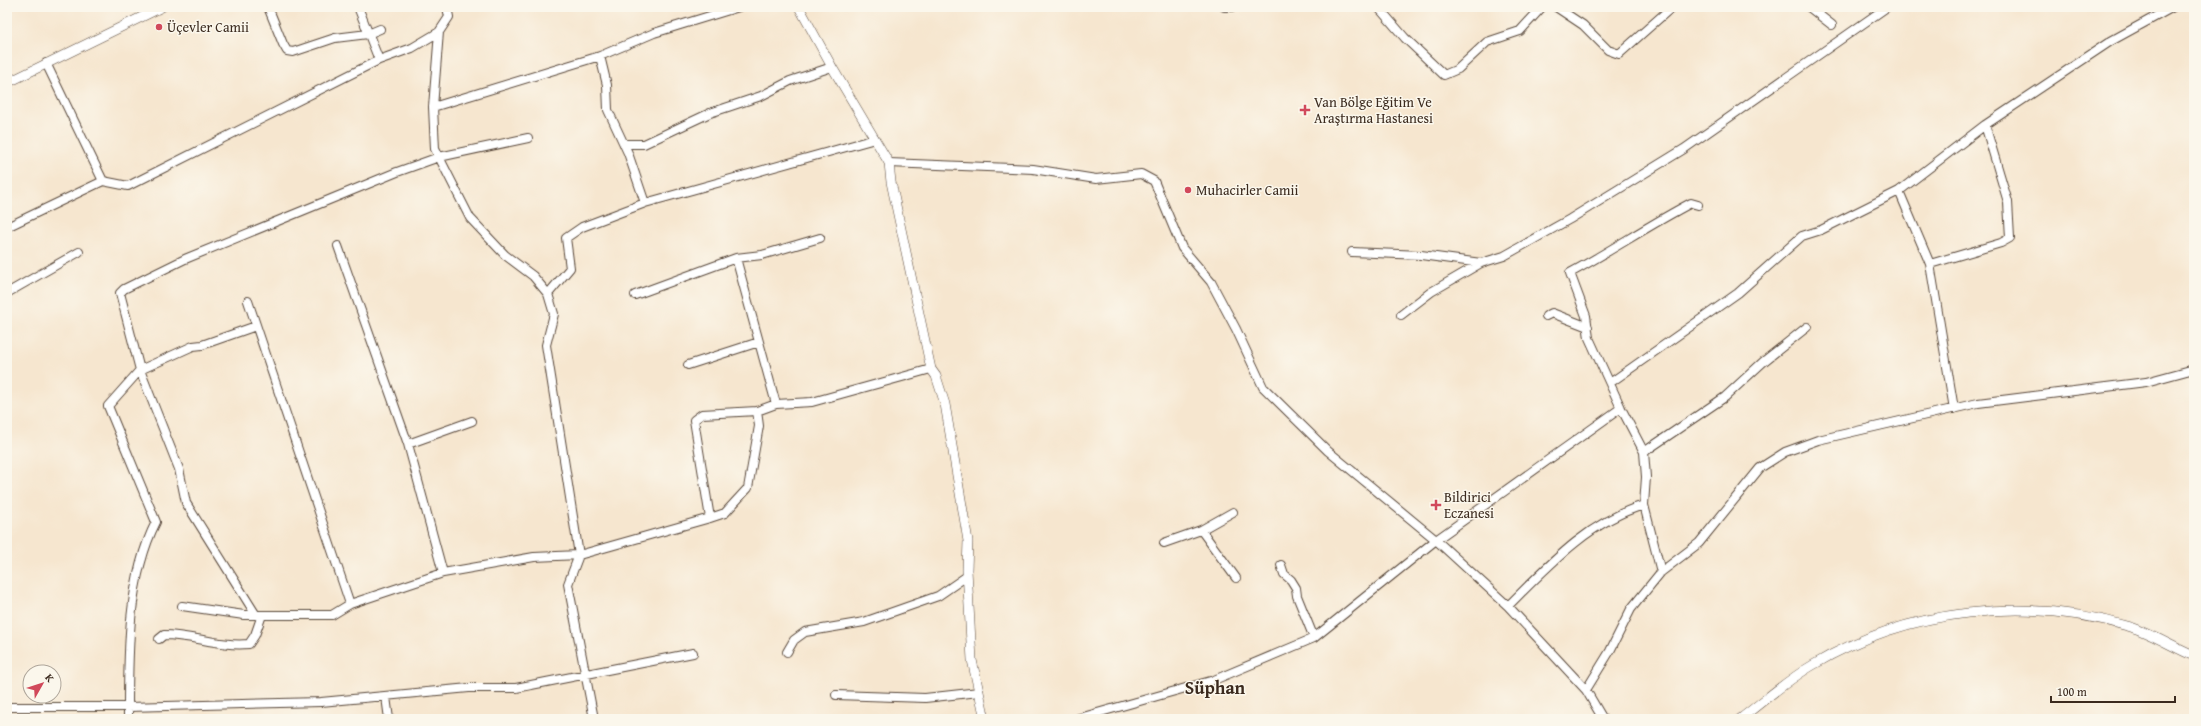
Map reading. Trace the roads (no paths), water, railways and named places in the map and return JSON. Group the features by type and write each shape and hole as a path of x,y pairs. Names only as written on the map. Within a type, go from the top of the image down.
{"street":[{"path":"7,83 162,7"},
{"path":"268,7 287,51 294,52 335,38 368,34 380,29"},
{"path":"358,7 379,60"},
{"path":"7,227 103,181 128,186 135,184 379,60 412,48 439,32 449,17 447,7"},
{"path":"433,107 600,56 654,32 739,7"},
{"path":"799,7 832,67 889,162 891,182 931,369 936,376 945,404 968,541 967,576 972,660 984,719"},
{"path":"1224,7 1233,7"},
{"path":"1378,7 1405,38 1444,75 1458,69 1487,42 1520,31 1542,7"},
{"path":"1556,7 1583,25 1608,50 1619,54 1672,7"},
{"path":"1809,7 1832,25"},
{"path":"1401,315 1430,292 1482,263 1504,256 1677,154 1887,7"},
{"path":"1610,383 1738,293 1802,236 1821,230 1899,191 1985,125 2111,41 2174,7"},
{"path":"439,32 433,107 436,149 439,157 470,218 505,255 533,276 548,294 554,314 546,345 579,555 568,584 584,674 594,719"},
{"path":"600,56 607,85 608,110 624,144 645,203"},
{"path":"46,63 103,181"},
{"path":"624,144 644,144 710,113 761,96 790,82 832,67"},
{"path":"1930,264 2001,243 2010,238 2008,202 1985,125"},
{"path":"159,639 164,635 175,635 198,640 249,644 255,635 259,615 186,503 179,469 140,370 134,342 120,293 124,289 185,258 396,172 439,157 528,138"},
{"path":"548,294 570,268 566,238 582,227 645,203 874,139"},
{"path":"889,162 1033,169 1096,179 1140,174 1154,181 1182,248 1211,282 1236,329 1263,387 1328,451 1436,540 1508,606 1586,690 1603,719"},
{"path":"1899,191 1930,264 1954,409"},
{"path":"1661,572 1644,505 1646,477 1644,452 1620,408 1590,338 1586,316 1570,273 1612,250 1650,225 1691,203 1698,205"},
{"path":"635,295 736,258 762,255 820,238"},
{"path":"338,246 408,444 443,573"},
{"path":"7,293 79,252"},
{"path":"1352,252 1421,255 1482,263"},
{"path":"736,258 776,404"},
{"path":"248,301 350,604"},
{"path":"1546,316 1552,313 1588,327"},
{"path":"128,719 128,661 137,579 142,557 156,522 108,406 140,370 193,346 202,345 256,326"},
{"path":"1644,452 1725,397 1763,362 1807,327"},
{"path":"688,365 760,342"},
{"path":"710,518 694,420 702,414 757,411 776,404 812,402 931,369"},
{"path":"1586,690 1610,651 1631,609 1661,572 1699,543 1760,468 1785,452 1818,440 1978,403 2146,382 2194,369"},
{"path":"1076,719 1214,680 1314,638 1436,540 1620,408"},
{"path":"182,606 244,615 332,615 350,604 443,573 534,557 579,555 725,513 748,488 758,426 757,411"},
{"path":"408,444 472,421"},
{"path":"1508,606 1557,557 1609,520 1626,511 1644,505"},
{"path":"1164,543 1201,530 1233,512"},
{"path":"1201,530 1236,578"},
{"path":"1281,565 1284,574 1291,580 1296,588 1297,596 1314,638"},
{"path":"787,652 794,640 805,632 864,622 938,596 967,576"},
{"path":"1740,719 1812,665 1882,631 1947,615 2013,610 2073,614 2132,627 2194,656"},
{"path":"7,707 128,707 321,702 469,688 516,688 693,653"},
{"path":"836,695 925,698 979,692"},
{"path":"386,697 390,719"}],"place":[{"name":"Üçevler Camii","path":"159,27"},
{"name":"Van Bölge Eğitim Ve Araştırma Hastanesi","path":"1305,110"},
{"name":"Muhacirler Camii","path":"1188,190"},
{"name":"Bildirici Eczanesi","path":"1436,505"}],"district":[{"name":"Süphan","path":"1215,687"}]}
